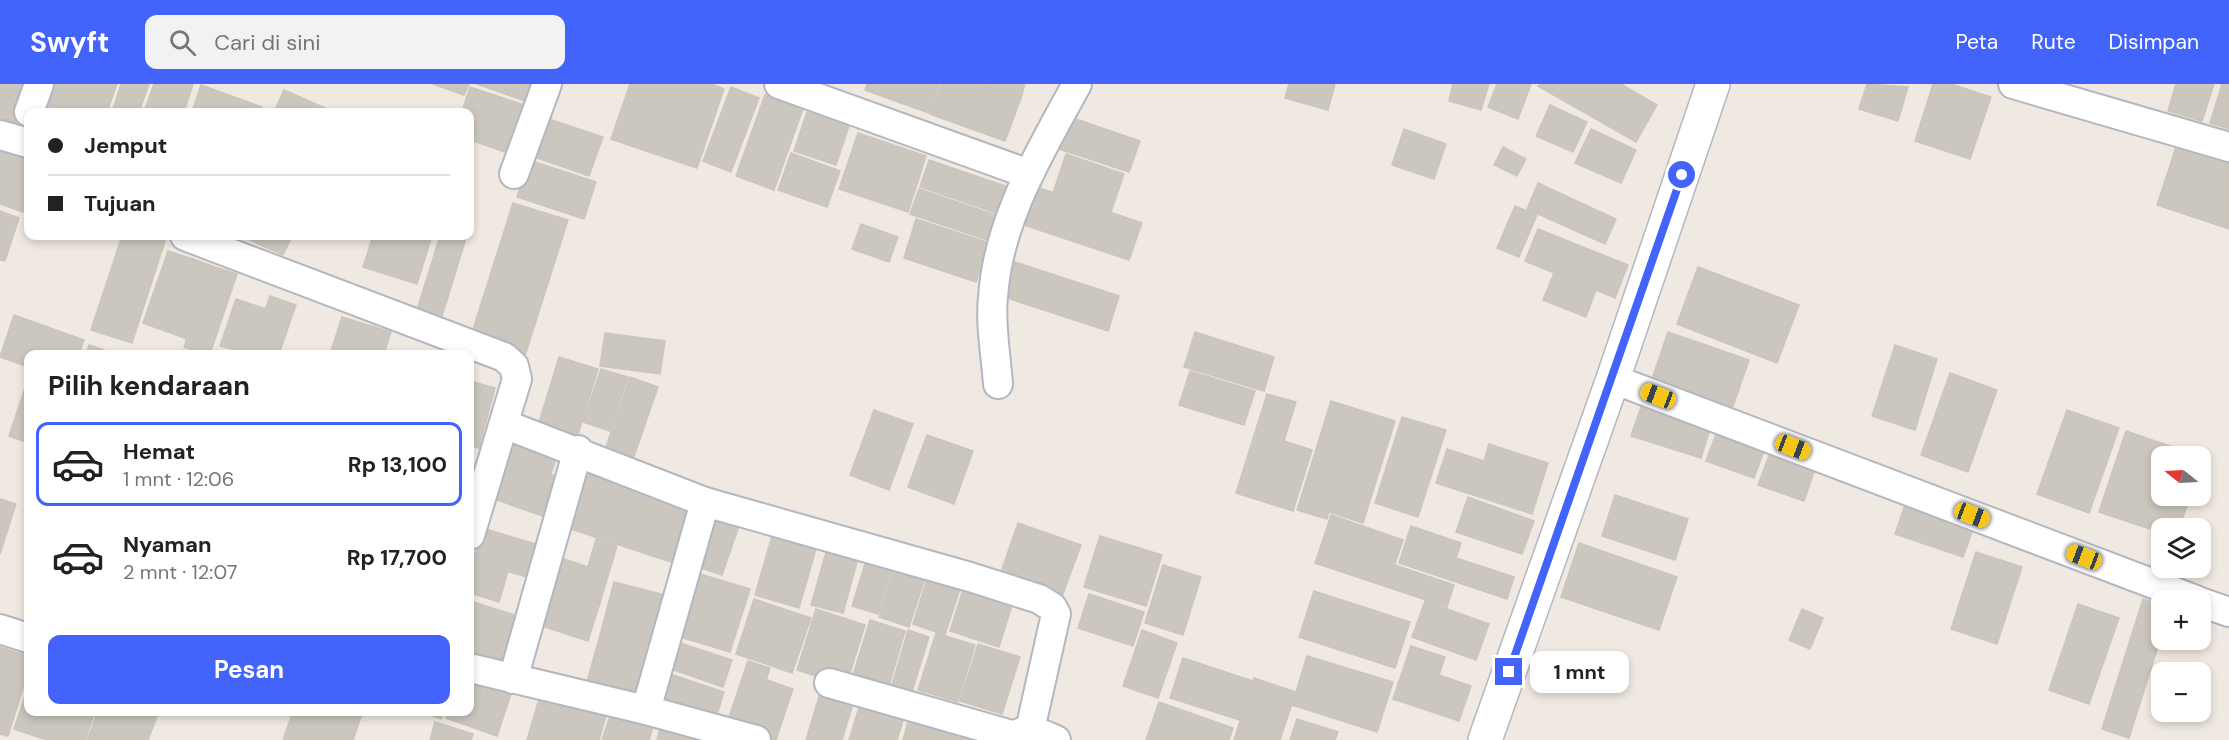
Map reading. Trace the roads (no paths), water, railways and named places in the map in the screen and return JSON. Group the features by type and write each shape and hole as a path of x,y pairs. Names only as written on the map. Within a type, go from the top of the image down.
{"street":[{"path":"29,108 39,84"},
{"path":"514,174 547,84"},
{"path":"779,84 1029,174"},
{"path":"998,384 993,297 1002,248 1029,174 1077,84"},
{"path":"1485,740 1613,379 1713,84"},
{"path":"2013,84 2229,147"},
{"path":"196,240 504,357 514,366 517,379 474,522"},
{"path":"1613,379 2169,590"},
{"path":"504,424 578,450 705,502 1040,599 1056,614 1019,735"},
{"path":"513,678 578,450"},
{"path":"646,710 705,502"},
{"path":"2211,606 2229,612"},
{"path":"0,629 24,637"},
{"path":"474,669 646,710 756,740"},
{"path":"828,683 1019,735 1056,740"}]}
